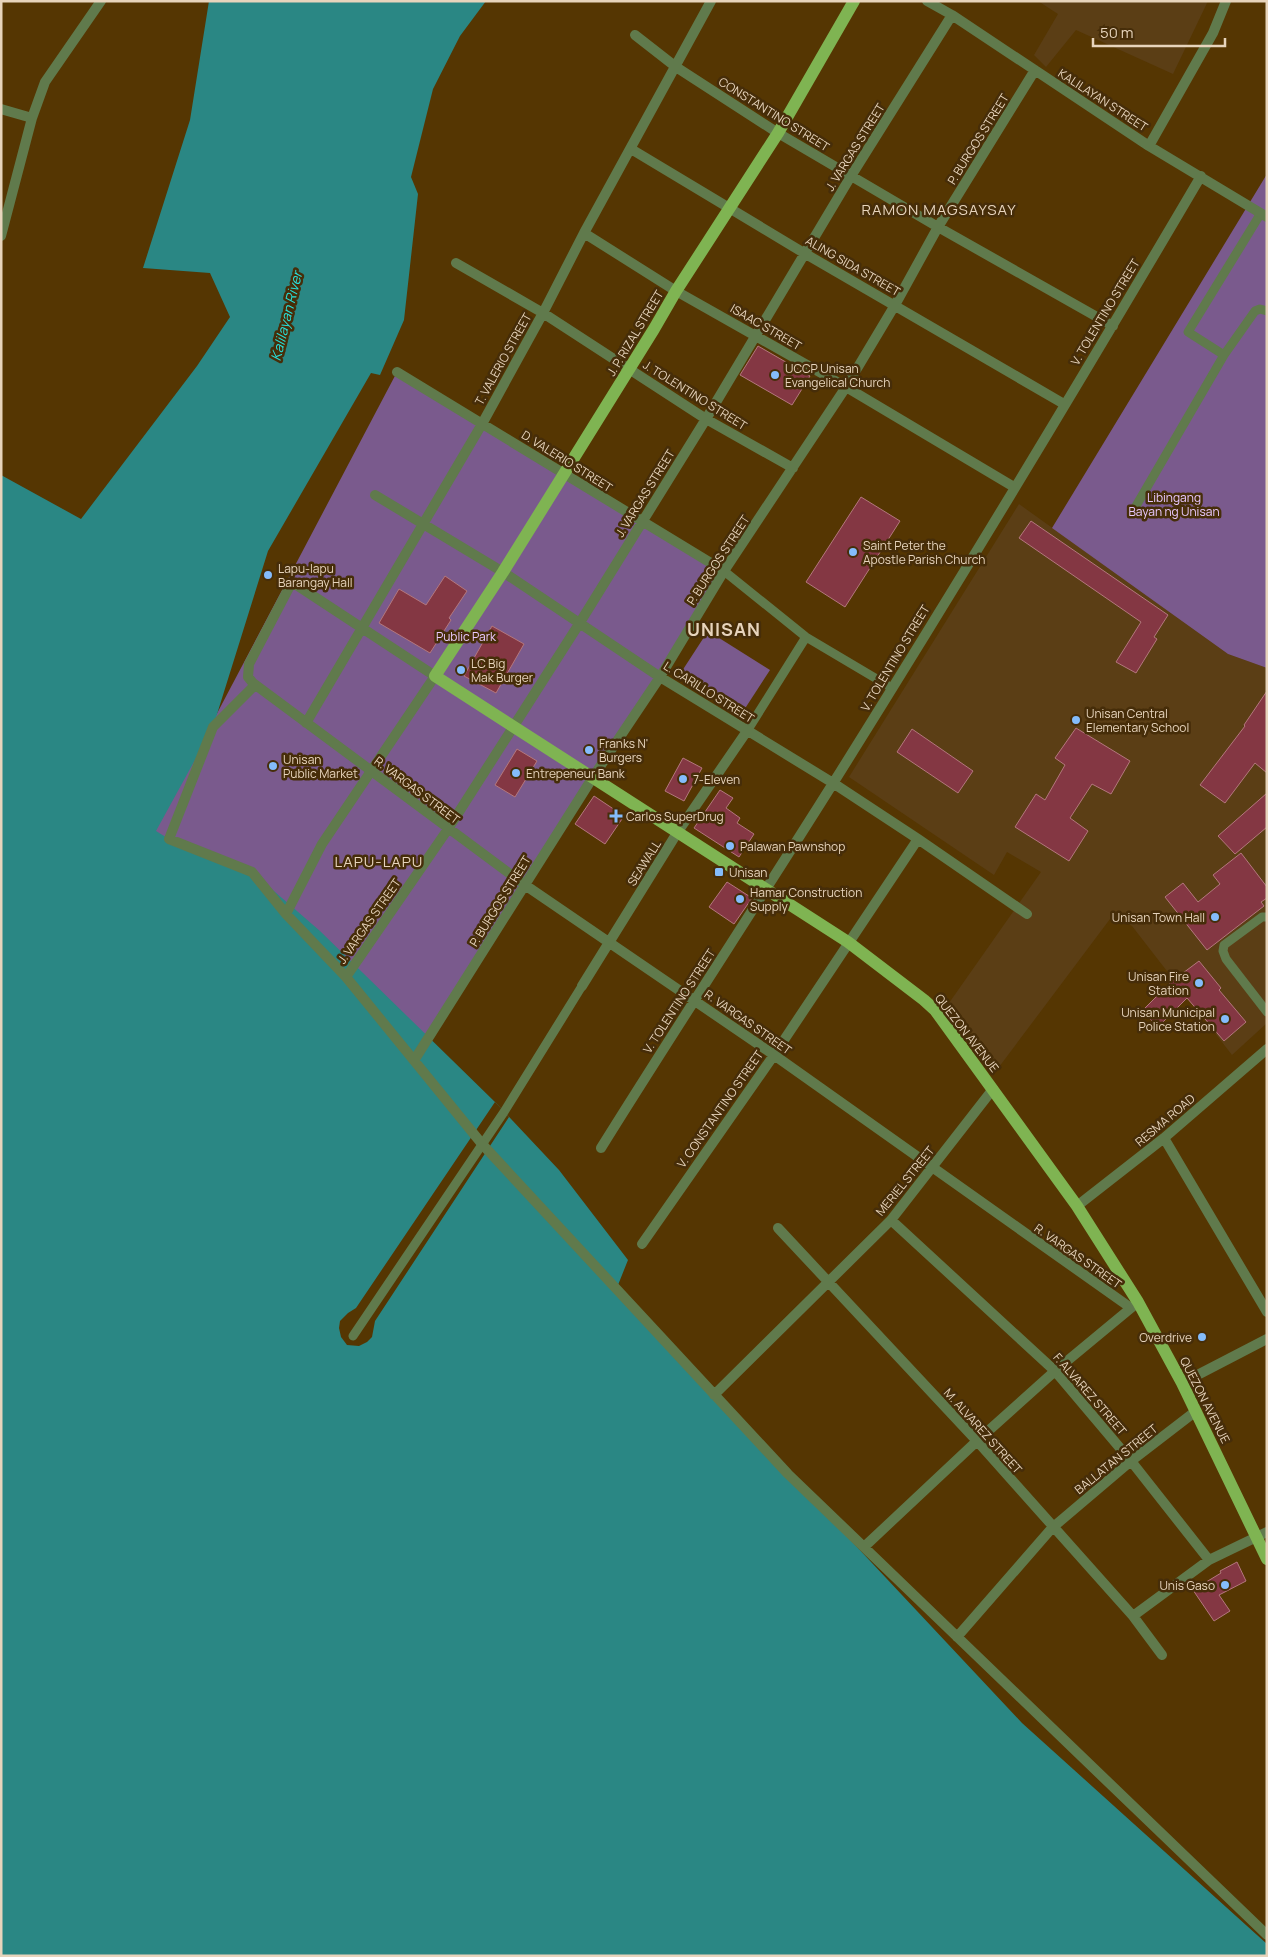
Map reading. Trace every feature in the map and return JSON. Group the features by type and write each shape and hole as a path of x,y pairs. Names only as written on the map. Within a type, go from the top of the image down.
{"main road":[{"name":"J. P. RIZAL STREET","path":"436,676 630,369 676,290 778,133 854,1"},
{"name":"QUEZON AVENUE","path":"436,676 765,891 848,942 924,1000 934,1010 1077,1206 1182,1383 1261,1534 1267,1558"}],"street":[{"path":"1,236 4,217 32,118 45,82 100,1"},
{"name":"T. VALERIO STREET","path":"306,723 482,424 711,1"},
{"name":"KALILAYAN STREET","path":"927,1 952,15 1149,146 1264,215"},
{"path":"1149,146 1213,33 1226,1"},
{"name":"J. VARGAS STREET","path":"346,977 448,829 579,624 706,419 851,176 952,15"},
{"name":"CONSTANTINO STREET","path":"635,34 676,68 778,133 938,227 1113,326"},
{"name":"P. BURGOS STREET","path":"415,1059 593,777 660,677 724,571 846,387 895,305 938,227 1035,70"},
{"path":"1,109 32,118"},
{"name":"ALING SIDA STREET","path":"631,149 804,253 1064,404"},
{"name":"V. TOLENTINO STREET","path":"601,1148 892,688 1113,326 1200,176"},
{"name":"ISAAC STREET","path":"584,233 676,290 846,387 1014,487"},
{"name":"J. TOLENTINO STREET","path":"456,263 543,313 706,419 793,468"},
{"name":"D. VALERIO STREET","path":"397,372 724,571"},
{"name":"L. CARILLO STREET","path":"375,495 503,572 660,677 833,783 1027,914"},
{"path":"286,914 322,844 370,770 436,676 292,582 249,664 252,681 214,726 169,839 252,872 286,914 346,977 415,1059 482,1144 788,1474 1267,1935"},
{"name":"R. VARGAS STREET","path":"252,681 524,885 774,1054 933,1168 1135,1305"},
{"name":"SEAWALL","path":"582,986 677,833 748,731"},
{"name":"V. CONSTANTINO STREET","path":"642,1244 774,1054 918,839"},
{"name":"RESMA ROAD","path":"1077,1206 1164,1138 1267,1048"},
{"name":"MERIEL STREET","path":"714,1395 891,1220 993,1089"},
{"path":"1164,1138 1267,1312"},
{"name":"F. ALVAREZ STREET","path":"891,1220 1055,1371 1131,1461 1209,1560"},
{"name":"M. ALVAREZ STREET","path":"778,1228 976,1441 1052,1528 1133,1616 1162,1655"},
{"path":"864,1547 976,1441 1055,1371 1135,1305"},
{"path":"1182,1383 1267,1339"},
{"name":"BALLATAN STREET","path":"957,1637 1052,1528 1131,1461 1196,1411"},
{"path":"1133,1616 1209,1560 1261,1534"}],"lane":[{"path":"1224,354 1188,332 1264,215"},
{"path":"1136,506 1224,354 1255,310 1267,311"},
{"path":"724,571 806,637 892,688"},
{"path":"748,731 806,637"},
{"path":"1267,917 1262,917 1224,945 1223,951 1226,959 1267,1012"},
{"path":"353,1336 482,1144 582,986"}],"shaded area":[{"path":"1038,1 1208,1 1173,74 1076,30 1046,67 1034,55 1058,14"},
{"name":"Unisan Central Elementary School","path":"1019,504 1228,654 1267,668 1267,1023 1232,1055 1132,926 1113,915 996,1071 949,1003 1041,872 1007,852 994,875 849,777"}],"green space":[{"name":"Libingang Bayan ng Unisan","path":"1267,174 1267,668 1228,654 1052,528"},
{"name":"Public Park","path":"397,372 724,571 415,1059 155,831"},
{"path":"708,631 770,670 744,710 682,671"}],"water":[{"name":"Kalilayan River","path":"209,1 486,1 460,36 433,89 411,177 418,194 404,320 380,375 371,373 268,551 213,727 156,831 169,839 252,872 320,931 495,1102 559,1170 628,1260 616,1290 1022,1723 1267,1944 1267,1956 1,1956 1,475 81,519 197,366 230,317 210,273 143,268 190,120"}],"pier":[{"path":"495,1102 509,1117 375,1321 372,1337 359,1346 347,1345 341,1337 340,1321 356,1308"}],"building":[{"name":"UCCP Unisan Evangelical Church","path":"758,346 810,376 792,405 740,375"},
{"name":"Saint Peter the Apostle Parish Church","path":"861,497 900,521 845,607 806,582"},
{"path":"1031,521 1168,615 1154,637 1157,639 1136,673 1116,662 1141,622 1019,538"},
{"path":"445,576 467,591 449,618 451,620 430,653 379,623 399,589 426,605"},
{"path":"492,626 524,644 496,693 464,676"},
{"path":"1267,691 1267,773 1255,763 1225,803 1200,785 1245,726"},
{"path":"1076,728 1130,761 1111,794 1092,784 1070,818 1088,831 1069,861 1015,827 1036,794 1045,800 1065,765 1055,758"},
{"path":"912,729 973,771 958,793 897,752"},
{"name":"Entrepeneur Bank","path":"517,749 537,761 515,797 495,785"},
{"name":"7-Eleven","path":"683,758 702,768 684,801 665,791"},
{"path":"720,790 733,798 726,808 740,818 737,823 754,834 739,857 694,828"},
{"path":"1267,793 1267,827 1235,854 1218,836"},
{"path":"594,796 624,816 605,844 575,824"},
{"name":"Unisan Town Hall","path":"1241,853 1267,887 1267,898 1261,902 1264,906 1207,950 1165,897 1183,883 1198,902 1220,884 1213,875"},
{"path":"727,882 752,898 734,924 709,907"},
{"path":"1199,961 1221,988 1219,990 1246,1022 1224,1041 1187,998 1158,1027 1142,1011 1171,982"},
{"path":"1237,1562 1246,1581 1219,1595 1230,1611 1214,1621 1193,1590 1221,1573 1220,1571"}],"place":[{"name":"UCCP Unisan Evangelical Church","path":"775,375"},
{"name":"Saint Peter the Apostle Parish Church","path":"853,552"},
{"name":"Lapu-lapu Barangay Hall","path":"268,575"},
{"name":"LC Big Mak Burger","path":"461,670"},
{"name":"Unisan Central Elementary School","path":"1076,720"},
{"name":"Franks N' Burgers","path":"589,750"},
{"name":"Unisan Public Market","path":"273,766"},
{"name":"Entrepeneur Bank","path":"516,773"},
{"name":"7-Eleven","path":"683,779"},
{"name":"Carlos SuperDrug","path":"616,816"},
{"name":"Palawan Pawnshop","path":"730,846"},
{"name":"Unisan","path":"719,872"},
{"name":"Hamar Construction Supply","path":"740,899"},
{"name":"Unisan Town Hall","path":"1215,917"},
{"name":"Unisan Fire Station","path":"1199,983"},
{"name":"Unisan Municipal Police Station","path":"1225,1019"},
{"name":"Overdrive","path":"1202,1337"},
{"name":"Unis Gaso","path":"1225,1585"}],"district":[{"name":"RAMON MAGSAYSAY","path":"939,209"},
{"name":"UNISAN","path":"724,629"},
{"name":"LAPU-LAPU","path":"379,861"}]}
